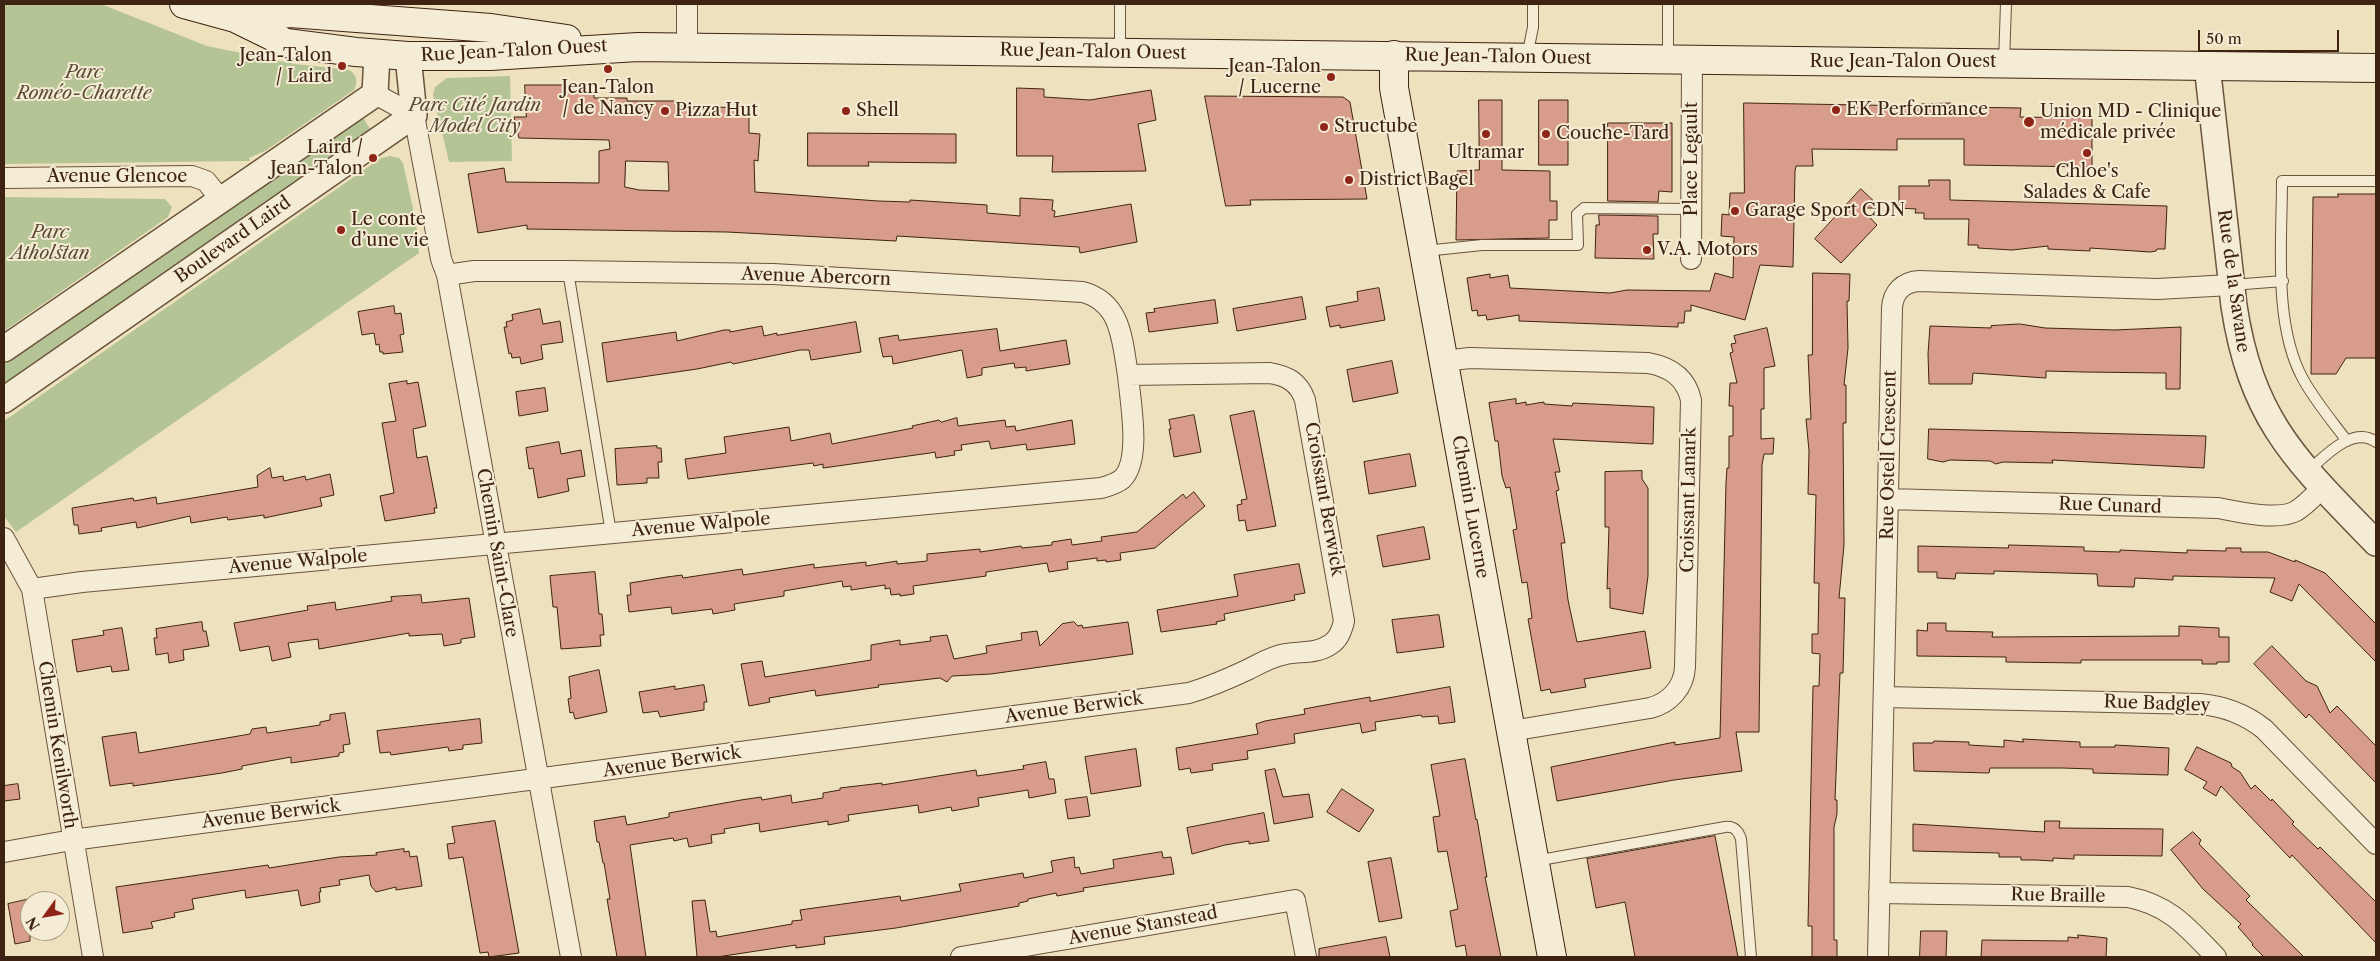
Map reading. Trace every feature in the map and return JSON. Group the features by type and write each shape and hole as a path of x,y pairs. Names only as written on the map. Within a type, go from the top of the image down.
{"main road":[{"name":"Rue Jean-Talon Ouest","path":"184,4 235,18 286,44 408,56 490,56 620,46 2376,68"},
{"name":"Rue Jean-Talon Ouest","path":"235,18 290,12 408,12 491,28 620,46"},
{"path":"377,54 379,12"},
{"path":"408,12 408,56"},
{"name":"Chemin Lucerne","path":"1394,55 1394,88 1552,957"}],"street":[{"path":"687,4 687,47"},
{"path":"4,349 375,94 377,54"},
{"path":"405,120 408,56"},
{"name":"Place Legault","path":"1680,60 1691,209 1691,259"},
{"name":"Rue de la Savane","path":"2207,65 2231,285 2240,344 2255,391 2272,425 2315,480 2376,543"},
{"name":"Chemin Saint-Clare","path":"375,94 405,120 420,150 441,258 447,275 570,957"},
{"name":"Boulevard Laird","path":"4,400 405,120"},
{"name":"Avenue Glencoe","path":"4,178 192,176 206,181 221,200"},
{"name":"Avenue Abercorn","path":"447,275 474,271 773,274 1083,292 1101,299 1109,306 1118,327 1128,375"},
{"name":"Rue Ostell Crescent","path":"1878,957 1892,307 1896,292 1904,285 1919,281 2157,289 2231,285"},
{"name":"Croissant Lanark","path":"1443,361 1470,358 1648,363 1662,366 1679,376 1687,387 1691,400 1686,667 1680,686 1667,700 1657,706 1511,731"},
{"name":"Croissant Berwick","path":"1128,375 1270,373 1288,378 1297,384 1303,392 1309,414 1344,612 1342,630 1333,643"},
{"name":"Avenue Walpole","path":"32,589 82,582 1101,488 1113,484 1122,478 1129,468 1133,453 1128,375"},
{"name":"Rue Cunard","path":"1888,499 2218,508 2251,514 2280,515 2296,511 2315,480"},
{"name":"Chemin Kenilworth","path":"4,538 32,589 72,840 93,957"},
{"name":"Avenue Berwick","path":"4,852 72,840 1189,693 1218,683 1272,658 1285,654 1314,652 1333,643"},
{"name":"Rue Badgley","path":"1884,698 2200,704 2229,709 2248,717 2264,729 2376,844"},
{"name":"Rue Braille","path":"1879,893 2137,899 2156,905 2172,914 2216,957"},
{"name":"Avenue Stanstead","path":"961,957 1295,900 1306,957"}],"lane":[{"path":"1120,4 1120,52"},
{"path":"1527,58 1533,27 1533,4"},
{"path":"1668,4 1680,60"},
{"path":"2004,63 2006,4"},
{"path":"2347,441 2303,379 2293,357 2285,328 2282,181 2376,181"},
{"path":"1424,251 1482,245 1578,245 1577,214 1584,208 1691,209"},
{"path":"568,271 612,533"},
{"path":"2231,285 2283,281"},
{"path":"2315,480 2328,454 2347,441 2362,438 2376,442"},
{"path":"1534,861 1725,827 1732,828 1738,832 1741,839 1751,957"}],"green space":[{"name":"Parc Roméo-Charette","path":"4,4 101,4 207,46 295,64 350,70 356,79 356,84 354,90 265,151 249,158 250,161 4,164"},
{"name":"Parc Cité Jardin Model City","path":"510,76 512,161 449,162 433,95 435,87 447,78"},
{"path":"362,116 371,130 4,386 4,364"},
{"path":"390,156 399,158 403,163 416,222 419,253 16,532 4,516 4,421 381,158"},
{"name":"Parc Atholstan","path":"4,197 165,199 172,207 168,217 4,331"}],"building":[{"path":"525,85 594,85 594,98 627,98 627,101 678,101 677,106 749,108 749,133 760,134 758,161 754,160 755,192 878,201 910,202 910,200 987,205 987,213 1020,216 1020,198 1053,200 1052,210 1055,211 1054,217 1131,204 1137,242 1080,253 1079,247 897,236 896,241 727,232 527,229 527,225 478,233 468,174 504,168 506,182 599,183 599,151 610,149 609,140 519,138 514,117 526,117","holes":["626,161 668,162 669,191 639,190 625,187"]},
{"path":"1017,88 1044,89 1044,97 1090,100 1151,90 1156,120 1138,124 1146,171 1052,172 1053,156 1017,156"},
{"path":"1205,96 1343,97 1350,102 1367,199 1250,200 1251,205 1226,206"},
{"path":"1479,100 1502,100 1502,170 1550,171 1550,201 1557,201 1557,220 1549,220 1549,238 1456,240 1457,171 1479,170"},
{"path":"1539,100 1568,100 1568,165 1539,165"},
{"path":"1744,103 1921,106 1921,104 1951,103 1951,107 2021,108 2020,117 2092,118 2092,167 1964,165 1964,139 1897,139 1897,150 1812,149 1813,166 1796,166 1795,171 1793,267 1760,265 1745,320 1691,305 1691,311 1685,311 1684,323 1678,323 1678,327 1519,321 1519,315 1487,320 1486,315 1478,316 1477,310 1472,311 1467,278 1490,274 1490,278 1508,275 1510,288 1610,293 1627,290 1710,291 1715,273 1733,278 1734,237 1721,236 1722,214 1729,215 1730,193 1744,193"},
{"path":"1608,123 1672,123 1672,192 1659,191 1658,202 1608,201"},
{"path":"808,133 956,134 956,163 868,162 869,166 808,166"},
{"path":"1929,180 1950,180 1950,200 2167,206 2165,249 2157,249 2150,252 2090,248 2090,251 2048,249 2048,246 2012,250 1978,248 1978,245 1968,245 1969,219 1924,219 1924,213 1915,213 1916,209 1899,208 1899,186 1929,186"},
{"path":"1861,189 1881,208 1861,208 1877,225 1841,263 1815,239"},
{"path":"2338,194 2376,194 2376,358 2346,358 2336,374 2311,374 2313,197 2338,197"},
{"path":"1599,215 1658,216 1658,234 1653,234 1654,259 1595,258 1596,225 1599,225"},
{"path":"1813,273 1850,274 1849,301 1847,301 1848,348 1844,385 1846,385 1846,423 1843,423 1844,545 1839,598 1845,598 1843,673 1840,673 1835,800 1837,800 1837,814 1834,827 1834,940 1837,940 1837,957 1812,957 1812,926 1808,926 1813,686 1819,686 1820,654 1812,653 1812,634 1818,634 1819,583 1814,583 1816,495 1808,494 1809,451 1806,419 1811,419 1808,355 1812,355"},
{"path":"1379,288 1385,320 1340,328 1340,325 1330,327 1326,307 1358,301 1357,292"},
{"path":"1302,297 1306,319 1237,331 1233,309"},
{"path":"1215,300 1218,323 1149,332 1146,313 1155,312 1154,309"},
{"path":"394,306 395,314 401,313 404,334 400,335 403,352 383,354 383,352 380,352 379,344 376,345 374,333 362,335 358,312"},
{"path":"540,309 543,324 560,321 563,342 541,345 543,359 521,364 520,357 512,358 511,353 509,354 504,327 507,327 506,322 513,320 512,315"},
{"path":"856,322 861,352 811,360 809,350 800,350 733,364 731,362 607,382 602,343 676,332 677,341 724,330 730,330 730,332 762,326 764,336 777,333 777,335"},
{"path":"2020,324 2045,328 2115,330 2181,327 2180,389 2166,389 2166,373 2046,371 2046,378 1973,373 1972,384 1929,384 1928,354 1930,326 1991,328 1991,326"},
{"path":"1767,328 1775,366 1764,368 1764,409 1761,409 1761,439 1774,438 1773,454 1764,454 1762,465 1759,732 1736,732 1742,771 1674,780 1557,801 1551,767 1675,742 1675,745 1720,738 1726,483 1727,468 1729,468 1729,436 1733,436 1733,406 1729,406 1730,383 1737,383 1730,353 1733,352 1731,344 1736,343 1734,336"},
{"path":"997,329 1000,351 1066,340 1070,364 1026,371 1026,367 1015,368 1014,363 982,368 982,375 967,378 962,350 893,364 892,356 883,357 879,338 898,335 899,340"},
{"path":"1392,361 1398,393 1353,402 1347,370"},
{"path":"407,381 407,384 418,382 426,426 413,429 417,458 427,456 437,508 434,508 435,513 385,521 380,496 394,493 382,423 396,421 389,384"},
{"path":"545,388 548,411 519,416 516,392"},
{"path":"1516,399 1516,404 1526,402 1526,405 1544,402 1544,404 1572,406 1573,403 1654,407 1653,444 1553,439 1560,472 1555,472 1559,490 1556,491 1565,543 1561,543 1568,600 1577,642 1645,631 1651,668 1584,679 1586,687 1551,693 1550,689 1541,691 1528,619 1532,618 1527,582 1522,583 1513,530 1517,529 1510,487 1506,488 1502,476 1498,441 1495,441 1489,403"},
{"path":"1254,411 1276,526 1247,531 1245,520 1239,521 1237,505 1242,504 1241,500 1247,499 1230,416"},
{"path":"1194,415 1201,452 1174,457 1169,420"},
{"path":"957,418 958,426 1005,420 1006,427 1015,426 1016,431 1072,420 1075,444 1027,450 1026,444 991,449 989,441 961,445 962,450 954,451 955,455 936,458 935,452 823,468 823,464 814,466 813,463 688,479 685,459 726,453 724,437 789,427 791,441 830,433 832,444 913,428 912,426 939,420 941,422"},
{"path":"1929,429 2206,436 2204,468 2052,460 2053,463 2003,462 1996,464 1990,461 1950,460 1943,462 1928,459"},
{"path":"559,442 561,454 581,450 585,476 567,479 569,491 538,498 533,468 529,469 526,448"},
{"path":"657,446 657,448 661,448 662,462 658,462 659,478 647,478 647,483 617,485 615,449"},
{"path":"1410,454 1416,486 1369,494 1364,462"},
{"path":"270,468 272,478 283,476 284,481 305,476 306,480 330,474 334,495 320,498 322,506 264,518 264,515 228,520 227,517 191,523 190,516 137,528 136,522 101,528 102,531 79,534 78,525 74,525 72,508 133,498 134,501 156,497 157,504 258,487 257,476"},
{"path":"1642,471 1642,479 1648,488 1648,576 1643,614 1610,608 1610,588 1607,589 1609,527 1605,527 1605,472"},
{"path":"1194,492 1205,506 1155,548 1120,553 1121,560 1106,562 1106,560 1097,561 1097,558 1067,562 1068,569 1049,572 1047,563 986,572 986,576 913,586 914,594 900,596 900,594 891,595 890,588 885,589 885,585 851,590 851,586 843,587 842,581 784,591 784,596 734,604 735,610 713,614 712,609 672,614 671,607 629,612 627,595 631,595 630,583 667,577 682,575 683,578 742,569 743,575 814,564 814,568 866,562 866,566 897,561 897,564 927,561 927,554 980,549 980,552 1021,546 1022,548 1052,545 1052,542 1071,539 1072,545 1102,541 1101,537 1137,532 1183,494 1186,498"},
{"path":"1424,527 1430,559 1383,567 1377,536"},
{"path":"2009,545 2084,547 2084,551 2120,552 2120,550 2187,553 2187,550 2226,551 2226,548 2241,548 2241,552 2268,552 2295,562 2295,560 2325,573 2376,624 2376,662 2299,584 2292,601 2270,592 2275,578 2173,576 2173,580 2135,578 2134,587 2098,586 2097,574 1994,571 1994,574 1956,573 1955,579 1937,578 1937,572 1918,572 1918,546 2008,548"},
{"path":"1299,564 1305,593 1294,595 1295,600 1224,614 1225,620 1216,622 1217,624 1161,632 1157,610 1238,596 1234,575"},
{"path":"595,572 599,614 602,614 604,635 600,635 601,646 561,649 557,607 553,607 550,576"},
{"path":"421,595 422,603 469,598 475,637 461,639 461,643 444,646 442,634 409,636 409,633 319,649 318,639 288,643 291,657 272,661 269,646 240,651 234,623 308,610 307,606 335,602 336,610 392,601 391,597"},
{"path":"1439,615 1444,647 1397,653 1392,620"},
{"path":"202,622 203,631 206,631 209,646 183,650 184,660 169,663 168,653 156,655 154,638 157,638 156,629"},
{"path":"1074,622 1078,626 1082,625 1083,628 1128,622 1133,654 991,674 952,676 947,682 940,678 878,685 879,687 816,696 815,690 769,698 770,702 749,706 741,664 762,661 765,677 871,660 871,645 900,640 900,645 931,641 930,637 947,635 954,659 987,653 986,646 1022,640 1021,633 1037,631 1040,646 1062,624"},
{"path":"1928,623 1946,623 1946,631 1993,632 1992,637 2179,636 2179,626 2219,628 2219,637 2229,637 2229,662 2202,664 2202,660 2081,660 2081,663 2006,662 2006,657 1917,656 1917,630 1927,631"},
{"path":"122,628 129,670 112,672 111,666 77,672 72,640 104,635 103,631"},
{"path":"2272,646 2306,681 2317,686 2330,713 2337,706 2376,746 2376,783 2309,714 2306,718 2254,664"},
{"path":"599,670 607,712 575,719 573,712 570,713 568,699 571,698 569,677"},
{"path":"704,685 707,702 704,702 704,710 660,717 658,711 643,713 639,692 675,686 675,689"},
{"path":"1450,687 1455,722 1439,724 1438,716 1422,717 1421,715 1375,722 1376,730 1362,733 1360,723 1294,734 1295,743 1247,751 1248,759 1212,764 1213,770 1191,773 1190,768 1179,770 1176,748 1258,734 1256,724 1305,714 1304,709 1370,697 1370,701"},
{"path":"345,713 350,744 343,745 344,752 339,753 339,756 291,763 291,757 242,766 242,769 222,773 133,786 133,783 110,786 102,737 136,732 139,753 250,734 252,729 266,727 267,733 320,725 320,722 330,720 330,715"},
{"path":"480,719 482,743 463,745 463,749 449,751 448,747 391,755 390,752 380,753 377,731"},
{"path":"2023,739 2080,742 2080,747 2115,747 2115,745 2169,748 2168,775 2093,773 2093,769 2062,768 1990,768 1989,773 1914,771 1913,743 1933,743 1934,741 1969,742 1969,745 2004,747 2004,740 2023,742"},
{"path":"2197,747 2231,763 2232,767 2240,772 2251,789 2255,785 2271,801 2272,799 2294,822 2292,824 2318,849 2320,847 2376,902 2376,943 2292,855 2290,858 2221,786 2216,796 2203,788 2207,782 2185,770"},
{"path":"1136,749 1141,786 1091,794 1085,757"},
{"path":"1465,759 1501,957 1467,957 1465,945 1456,947 1450,911 1458,909 1447,851 1438,852 1433,817 1440,816 1431,765"},
{"path":"1046,762 1049,779 1054,779 1056,793 1029,798 1028,790 978,798 979,806 952,811 951,807 919,813 918,805 848,815 849,821 828,825 828,821 760,832 759,823 724,829 725,833 711,835 712,843 689,847 687,838 674,841 673,838 630,845 646,957 617,957 607,899 610,899 604,863 599,842 597,842 594,821 625,816 627,825 669,817 669,813 741,800 761,797 762,800 791,795 792,803 823,798 823,793 840,790 840,788 882,783 882,785 976,770 977,776 1024,769 1023,766"},
{"path":"1275,769 1283,797 1309,794 1313,817 1274,824 1265,771"},
{"path":"18,784 20,799 4,801 4,786"},
{"path":"1342,789 1374,810 1359,832 1327,812"},
{"path":"1087,797 1090,816 1068,819 1065,800"},
{"path":"1264,813 1269,841 1249,844 1249,841 1225,845 1192,854 1187,828"},
{"path":"495,821 519,953 489,957 488,952 480,953 463,857 449,859 447,844 455,843 452,827"},
{"path":"2045,821 2060,821 2059,828 2163,829 2162,856 2074,855 2074,859 2053,858 2053,861 2021,860 2021,857 1999,857 1999,853 1913,851 1913,824 2044,832"},
{"path":"2193,832 2201,840 2199,844 2250,896 2246,900 2304,957 2264,957 2252,945 2238,927 2241,924 2203,889 2171,850"},
{"path":"1715,836 1738,957 1635,957 1625,902 1596,908 1587,859"},
{"path":"404,849 404,852 409,851 410,857 417,856 422,886 396,890 396,887 376,892 371,886 369,875 339,880 340,885 320,888 320,902 301,906 298,890 246,898 245,890 192,899 194,909 174,913 175,917 151,922 153,928 123,933 116,887 268,865 269,868 339,857 377,855 376,853"},
{"path":"1162,852 1163,858 1171,857 1174,874 1083,888 1084,891 1057,896 1056,893 1028,899 1028,901 1019,903 1019,906 896,928 824,937 825,944 796,948 796,945 717,957 697,957 692,901 705,900 710,932 716,931 717,937 792,924 792,921 802,920 800,910 900,896 901,901 961,891 959,884 1023,873 1024,878 1053,872 1051,861 1074,857 1075,868 1079,867 1081,874 1114,868 1113,860"},
{"path":"1391,858 1402,918 1379,922 1368,862"},
{"path":"20,901 20,941 30,941 15,944 8,904"},
{"path":"1921,931 1947,931 1946,957 1920,957"},
{"path":"2078,935 2107,938 2106,957 1981,957 1982,940 2068,941 2068,937 2078,938"},
{"path":"1386,937 1390,957 1319,957 1319,949"}],"place":[{"name":"Jean-Talon / Laird","path":"342,66"},
{"name":"Jean-Talon / de Nancy","path":"608,69"},
{"name":"Jean-Talon / Lucerne","path":"1331,77"},
{"name":"EK Performance","path":"1836,110"},
{"name":"Pizza Hut","path":"665,111"},
{"name":"Shell","path":"846,111"},
{"name":"Union MD - Clinique médicale privée","path":"2029,122"},
{"name":"Structube","path":"1324,127"},
{"name":"Ultramar","path":"1486,134"},
{"name":"Couche-Tard","path":"1546,134"},
{"name":"Chloe's Salades & Cafe","path":"2087,153"},
{"name":"Laird / Jean-Talon","path":"373,158"},
{"name":"District Bagel","path":"1349,180"},
{"name":"Garage Sport CDN","path":"1735,211"},
{"name":"Le conte d’une vie","path":"341,230"},
{"name":"V.A. Motors","path":"1647,250"}]}
